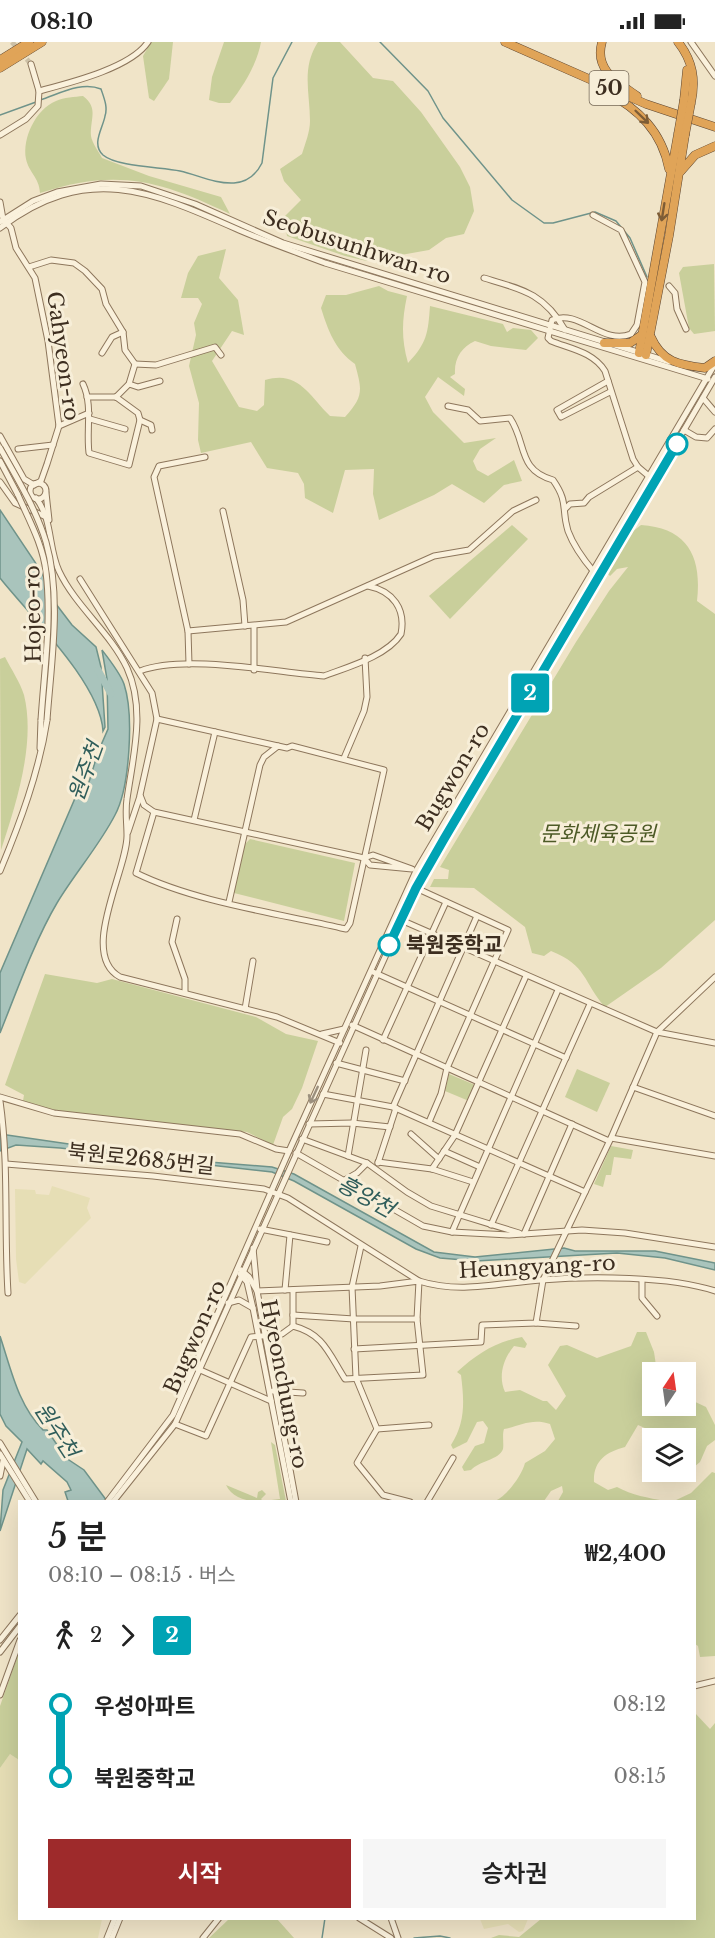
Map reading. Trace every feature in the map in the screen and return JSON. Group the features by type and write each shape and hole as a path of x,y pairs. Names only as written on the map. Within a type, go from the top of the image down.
{"highway":[{"path":"0,60 29,42"},
{"path":"0,68 42,42"},
{"name":"50","path":"505,42 646,104 715,125"},
{"name":"50","path":"515,42 637,96 715,125"},
{"path":"602,42 600,60 606,73 637,96"},
{"path":"673,42 686,64 687,101"},
{"path":"642,356 680,172 682,134 693,78 691,63 678,42"},
{"path":"576,74 625,103 645,118 662,144 670,174"},
{"path":"682,134 670,174 647,335 660,354 689,369 705,368 715,362"},
{"path":"680,172 695,155 715,146"},
{"path":"604,343 630,343 647,335"}],"street":[{"path":"39,93 84,78 137,54 148,42"},
{"path":"691,42 715,76"},
{"path":"0,135 26,119 39,104 39,93 31,64"},
{"name":"Seobusunhwan-ro","path":"0,228 3,221 58,196 117,188 143,191 177,202 252,235 325,263 689,369 713,379"},
{"name":"Gahyeon-ro","path":"0,202 3,221 11,228 16,248 36,278 48,341 59,426 47,464"},
{"path":"592,215 621,230 646,282 637,325 635,330 627,336 597,330 569,316 561,317 552,320 548,338 551,342 588,354 599,361 605,371 610,392 638,467 653,479"},
{"path":"29,267 51,260 74,263 102,289 106,304 123,332 125,350 135,364"},
{"path":"483,278 528,291 561,317 563,327"},
{"path":"669,286 675,292 678,315 686,329"},
{"name":"Seobusunhwan-ro","path":"549,328 563,327 642,356 673,362"},
{"path":"102,353 112,338 123,332"},
{"path":"135,364 156,365 215,347 221,355"},
{"name":"Bugwon-ro","path":"123,1485 175,1424 239,1271 253,1247 288,1150 344,1029 416,888 713,379 715,362"},
{"path":"116,397 129,384 135,364"},
{"path":"689,369 698,382 702,395 715,412"},
{"path":"702,395 713,379"},
{"path":"129,384 138,387 160,381"},
{"path":"608,381 557,410 561,417 610,392"},
{"path":"83,384 89,416 87,437 89,453 129,465 140,420 138,413 116,397 87,397"},
{"path":"448,406 468,410 480,421 510,418 517,428 526,460 540,477 554,480 564,496 567,529 576,551 594,572"},
{"path":"59,426 89,416 125,429"},
{"path":"140,420 151,425 152,430"},
{"path":"682,429 702,439 707,438 715,429"},
{"path":"0,436 24,479 45,490"},
{"path":"18,449 53,445"},
{"name":"Hojeo-ro","path":"0,448 39,521 50,563 54,608 40,753 0,871"},
{"path":"189,664 188,631 154,477 159,466 205,457"},
{"path":"0,461 35,532 46,572 44,720"},
{"path":"47,464 41,480 35,484 31,493 36,498 50,527"},
{"path":"36,498 43,497 47,464"},
{"path":"565,509 570,504 584,503 589,497 638,467"},
{"name":"Bugwon-ro","path":"123,1485 170,1421 275,1191 296,1153 323,1094 414,870 594,572 653,479"},
{"path":"0,482 15,503 45,517"},
{"path":"45,490 59,571 72,594 115,647 134,688 137,733 127,800 126,846 106,911 106,964 120,977 277,1017 344,1044"},
{"path":"188,631 286,622 434,556 469,550 513,511 536,500"},
{"path":"223,511 243,600 245,626"},
{"path":"80,579 140,671 152,693 157,719 140,795 127,834"},
{"path":"140,671 189,664 324,676 365,658 398,639 403,623 396,600 387,592 368,586"},
{"path":"254,626 254,670"},
{"path":"344,758 364,711 367,698 365,658"},
{"path":"154,812 136,873 163,887 346,928 350,923 384,770 292,746 287,748 157,719"},
{"path":"194,820 215,732"},
{"path":"229,902 260,765 278,746"},
{"path":"140,795 144,805 154,812 364,858 370,865 414,870 424,874"},
{"path":"416,888 508,930 447,1068 441,1094 429,1122"},
{"path":"383,1040 446,902"},
{"path":"377,1165 394,1108 477,916"},
{"path":"177,919 172,942 185,979 185,993"},
{"path":"400,920 657,1032 715,1043"},
{"path":"245,1009 253,961"},
{"path":"372,972 566,1058"},
{"path":"432,1169 455,1135 526,976"},
{"path":"536,1323 544,1277 610,1140 657,1032 715,977"},
{"path":"452,1232 558,990"},
{"path":"491,1225 590,1004"},
{"path":"352,1025 610,1140 715,1156"},
{"path":"317,1034 333,1033 344,1029"},
{"path":"348,1156 366,1050"},
{"path":"336,1063 405,1081"},
{"path":"633,1087 715,1116"},
{"path":"323,1094 394,1108 585,1192"},
{"path":"8,1293 4,1219 5,1132 0,1099 54,1113 240,1134 276,1149 288,1150"},
{"path":"309,1124 352,1123 390,1127"},
{"path":"524,1234 572,1124"},
{"path":"411,1134 439,1159"},
{"path":"302,1139 367,1163 432,1169 473,1182"},
{"path":"444,1151 480,1167"},
{"path":"296,1153 423,1226 470,1235 625,1233 715,1247"},
{"path":"343,1181 357,1173 367,1163"},
{"name":"북원로2685번길","path":"6,1164 153,1176 275,1191"},
{"path":"377,1165 407,1192 431,1206 524,1234"},
{"name":"Heungyang-ro","path":"275,1191 419,1281 438,1287 457,1289 544,1277 642,1280 715,1291"},
{"path":"260,1229 327,1242"},
{"path":"285,1290 290,1235"},
{"path":"361,1246 352,1287 356,1378 378,1429"},
{"path":"253,1247 256,1291 352,1287 419,1281 417,1319 423,1375 345,1378 314,1333 294,1326"},
{"name":"Hyeonchung-ro","path":"239,1271 256,1291 261,1335 296,1500"},
{"name":"Hyeonchung-ro","path":"239,1271 247,1282 261,1335"},
{"path":"642,1280 642,1298 657,1316"},
{"path":"293,1290 294,1326"},
{"path":"227,1304 232,1300 239,1300 253,1308"},
{"path":"293,1315 354,1319 417,1319"},
{"path":"354,1349 481,1342 482,1325 536,1323 576,1326"},
{"path":"175,1424 206,1436 250,1339 261,1335 282,1334 294,1326"},
{"path":"198,1369 271,1401"},
{"name":"Hyeonchung-ro","path":"272,1391 303,1393"},
{"name":"Hyeonchung-ro","path":"272,1391 271,1401 291,1500"},
{"path":"378,1429 429,1425"},
{"path":"378,1429 357,1463 383,1495 403,1500"},
{"path":"0,1443 10,1473 34,1500"},
{"path":"0,1478 3,1456"},
{"path":"3,1456 29,1500"},
{"path":"428,1500 453,1458"},
{"path":"0,1478 5,1473 10,1473"},
{"path":"109,1500 123,1485"},
{"path":"113,1500 123,1485"},
{"path":"0,1640 18,1625"},
{"path":"0,1652 18,1625"},
{"path":"0,1695 18,1646"},
{"path":"696,1686 715,1681"},
{"path":"107,1938 114,1920"},
{"path":"112,1938 119,1920"},
{"path":"203,1938 217,1920"},
{"path":"361,1920 391,1938"},
{"path":"392,1920 398,1938"}],"shaded area":[{"path":"52,1186 90,1198 87,1208 91,1218 25,1284 19,1282 16,1259 15,1189 35,1190 36,1194 49,1195"},
{"path":"10,1754 18,1759 18,1920 102,1920 98,1938 0,1938 0,1768"},
{"path":"480,1920 528,1920 523,1931 519,1932 508,1924 484,1929"}],"green space":[{"path":"151,42 173,42 169,79 154,101 149,98 143,56"},
{"path":"224,42 261,42 249,74 230,103 209,100 212,77"},
{"path":"318,42 340,42 373,78 393,81 421,112 460,167 470,187 474,211 464,234 446,238 429,250 367,261 287,236 284,217 301,200 284,181 280,169 302,154 307,138 310,121 308,71"},
{"path":"83,96 91,105 93,114 91,136 102,158 149,176 221,197 230,214 181,193 137,181 92,181 40,193 38,183 26,159 28,134 42,110 49,105 62,99"},
{"path":"226,249 219,278 238,300 244,335 232,331 212,361 239,407 257,411 264,405 265,380 276,378 286,378 302,386 330,416 345,417 356,404 360,387 355,364 337,346 326,324 321,308 326,295 346,295 379,286 407,296 403,329 408,363 423,343 430,306 503,324 507,332 513,328 531,330 538,338 526,350 491,346 475,341 470,343 460,354 455,374 450,377 465,389 464,396 438,377 425,397 433,412 464,443 496,438 480,449 473,461 477,470 488,476 514,460 522,481 504,485 484,503 452,484 434,495 379,520 373,494 374,469 345,470 333,513 305,498 304,484 298,473 267,468 251,442 201,453 198,440 199,403 189,366 196,335 194,323 202,304 198,298 181,298 188,273 198,256"},
{"path":"714,264 715,331 694,334 689,328 679,273 683,267"},
{"path":"512,525 528,539 450,619 429,596"},
{"name":"문화체육공원","path":"641,525 657,527 681,539 694,558 698,585 697,601 715,614 715,920 661,968 605,1007 572,962 551,951 544,956 532,953 525,927 474,888 430,887 434,879 448,879 449,870 440,867 576,642 609,591 628,567 617,569 610,576 607,573 632,532"},
{"path":"5,657 24,695 28,733 23,773 1,850 0,659"},
{"path":"250,839 355,863 344,921 234,893 245,844"},
{"path":"45,974 97,983 112,979 256,1017 286,1034 318,1041 302,1088 292,1109 283,1117 273,1145 247,1132 64,1113 23,1101 24,1095 5,1085"},
{"path":"577,1069 610,1083 597,1112 565,1097"},
{"path":"449,1074 475,1085 469,1101 445,1091"},
{"path":"611,1146 633,1150 631,1159 614,1157 611,1175 606,1175 603,1187 594,1184"},
{"path":"637,1332 646,1332 656,1362 642,1362 642,1416 696,1416 696,1402 706,1407 715,1425 715,1440 707,1446 700,1462 696,1465 696,1428 645,1428 638,1425 625,1447 612,1452 598,1463 594,1482 608,1490 617,1487 634,1494 660,1500 559,1500 563,1492 562,1486 551,1491 545,1500 497,1500 513,1485 525,1463 545,1451 555,1439 550,1424 543,1422 532,1422 504,1429 501,1453 471,1470 464,1471 462,1467 475,1446 484,1443 488,1428 483,1421 477,1422 467,1442 453,1449 451,1445 459,1428 463,1411 461,1375 457,1372 464,1366 479,1354 495,1346 522,1337 527,1344 525,1348 514,1346 504,1362 502,1380 505,1392 520,1390 547,1401 556,1410 566,1396 548,1365 560,1346 567,1345 597,1358 631,1346"},
{"path":"271,1442 275,1445 286,1500 272,1500 280,1499"},
{"path":"712,1472 715,1473 715,1656 700,1657 696,1645 696,1500 676,1500 691,1493"},
{"path":"226,1485 257,1498 258,1492 262,1490 266,1494 261,1499 244,1499 230,1492"},
{"path":"18,1655 18,1759 10,1754 0,1768 0,1706"},
{"path":"696,1714 710,1729 715,1723 715,1938 491,1938 499,1935 519,1937 540,1920 696,1920"},
{"path":"228,1920 278,1920 294,1938 209,1938"}],"water":[{"path":"0,510 41,571 56,604 72,625 96,647 101,667 105,727 103,731 99,712 77,672 45,630 0,578"},
{"path":"102,650 124,684 129,713 129,750 120,803 109,826 64,892 41,933 0,1033 0,973 76,796 89,782 108,729 107,679"},
{"path":"0,1134 172,1159 272,1167 294,1174 434,1252 475,1257 564,1248 575,1251 655,1251 715,1263 715,1270 665,1258 617,1253 476,1261 440,1258 416,1249 294,1181 272,1172 60,1148 16,1145 0,1151"},
{"path":"0,1336 16,1386 34,1420 43,1430 47,1430 66,1458 84,1470 106,1500 68,1500 65,1492 71,1490 67,1482 43,1461 41,1464 27,1449 0,1531 3,1490 22,1442 6,1426 0,1414"}],"waterway":[{"path":"40,100 78,87 101,89 106,109 98,146 103,155 118,162 180,171 220,182 239,182 251,177 262,163 273,78 292,42"},
{"path":"380,42 428,91 443,118 512,200 544,223 553,223 595,212 616,221 630,238 647,277"},
{"path":"0,115 36,102"},
{"name":"원주천","path":"98,670 111,694"},
{"path":"322,1938 325,1920"},
{"path":"414,1938 440,1936 450,1938"}],"tunnel":[{"path":"12,42 31,64"}],"bus line":[{"name":"2","path":"389,945 416,888 444,839 677,444"}],"place":[{"name":"북원중학교","path":"389,945"}],"water label":[{"name":"흥양천","path":"366,1196"}]}
